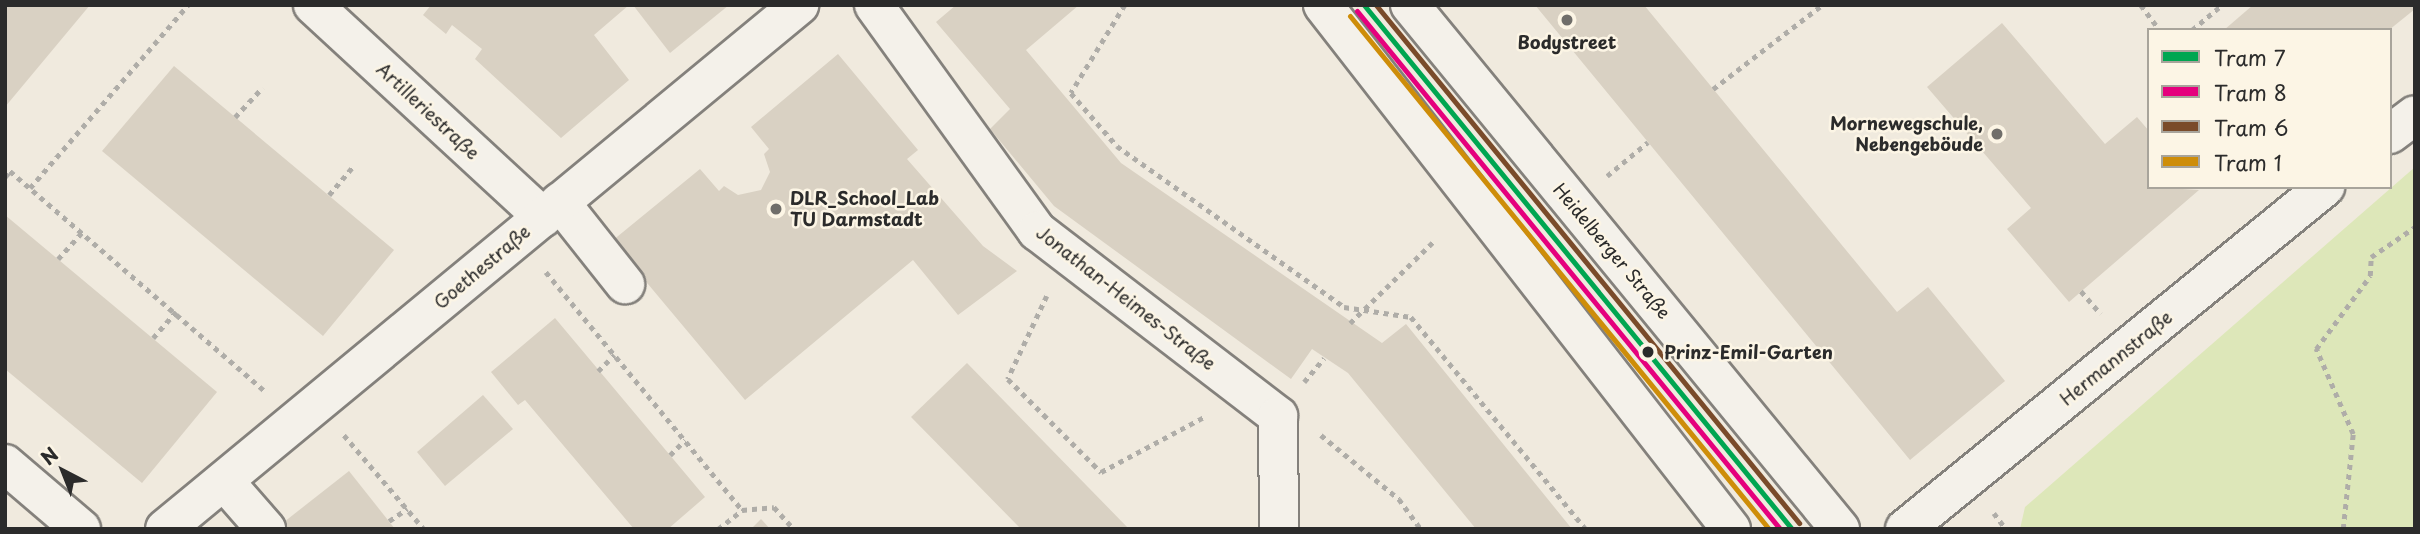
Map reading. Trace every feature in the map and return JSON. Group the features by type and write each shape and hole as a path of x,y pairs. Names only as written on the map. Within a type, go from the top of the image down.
{"street":[{"name":"Artilleriestraße","path":"313,5 552,209 625,284"},
{"name":"Goethestraße","path":"164,529 799,5"},
{"name":"Jonathan-Heimes-Straße","path":"874,5 1037,231 1278,416"},
{"path":"1323,5 1731,529"},
{"name":"Heidelberger Straße","path":"1410,5 1840,529"},
{"path":"2392,132 2415,115"},
{"name":"Hermannstraße","path":"1905,529 2323,189"},
{"path":"1278,416 1279,529"},
{"path":"5,464 81,529"},
{"path":"224,481 265,529"}],"path":[{"path":"30,188 188,5"},
{"path":"1125,5 1072,93 1117,146 1344,307 1411,317 1587,529"},
{"path":"1713,89 1822,5"},
{"path":"2141,5 2158,28"},
{"path":"2194,28 2222,5"},
{"path":"235,117 262,88"},
{"path":"1607,176 1648,142"},
{"path":"329,195 353,166"},
{"path":"5,177 10,171 233,360 269,395"},
{"path":"2343,529 2353,433 2316,349 2370,276 2371,257 2415,227"},
{"path":"58,259 82,232"},
{"path":"1350,323 1360,310 1435,240"},
{"path":"1066,254 1008,379 1101,472 1248,393"},
{"path":"539,263 741,510"},
{"path":"2081,291 2105,319"},
{"path":"153,338 176,312"},
{"path":"598,371 614,355"},
{"path":"1278,416 1336,441 1421,529"},
{"path":"339,429 424,529"},
{"path":"670,455 685,440"},
{"path":"718,529 741,510 774,508 794,529"},
{"path":"389,521 407,509"},
{"path":"2000,520 2006,529"}],"green space":[{"path":"2415,167 2415,529 2020,529 2025,507"}],"building":[{"path":"5,5 90,5 5,107"},
{"path":"431,5 629,5 594,35 629,80 561,138 475,59 482,49 452,25 446,34 423,15"},
{"path":"633,5 729,5 670,53"},
{"path":"956,5 1079,5 1026,50 1121,163 1382,343 1406,324 1572,529 1476,529 1348,373 1312,349 1291,379 1054,206 990,129 1010,109 936,22"},
{"path":"1535,5 1644,5 1897,312 1928,287 2005,381 1910,460"},
{"path":"2253,5 2412,5 2415,9 2391,28 2226,28"},
{"path":"2002,23 2105,144 2137,117 2147,129 2147,189 2199,190 2069,302 2007,229 2031,208 1927,87"},
{"path":"838,54 918,150 907,159 983,246 1017,271 958,315 913,260 745,400 612,241 700,169 719,191 724,186 738,195 761,190 770,172 764,154 769,149 751,127"},
{"path":"174,66 394,250 323,336 102,151"},
{"path":"5,215 217,392 142,483 5,369"},
{"path":"555,318 705,497 668,529 634,529 525,400 518,405 491,372"},
{"path":"967,363 1129,529 1021,529 911,417"},
{"path":"483,395 513,429 445,486 417,452"},
{"path":"349,471 395,529 289,529 284,522"},
{"path":"761,519 770,529 751,529"}],"tram line":[{"name":"7","path":"1364,5 1792,529"},
{"name":"6","path":"1376,5 1799,523"},
{"name":"8","path":"1357,11 1780,529"},
{"name":"1","path":"1350,16 1769,529"}],"place":[{"name":"Bodystreet","path":"1567,20"},
{"name":"Mornewegschule, Nebengeböude","path":"1997,134"},
{"name":"DLR_School_Lab TU Darmstadt","path":"776,209"},
{"name":"Prinz-Emil-Garten","path":"1648,352"}]}
